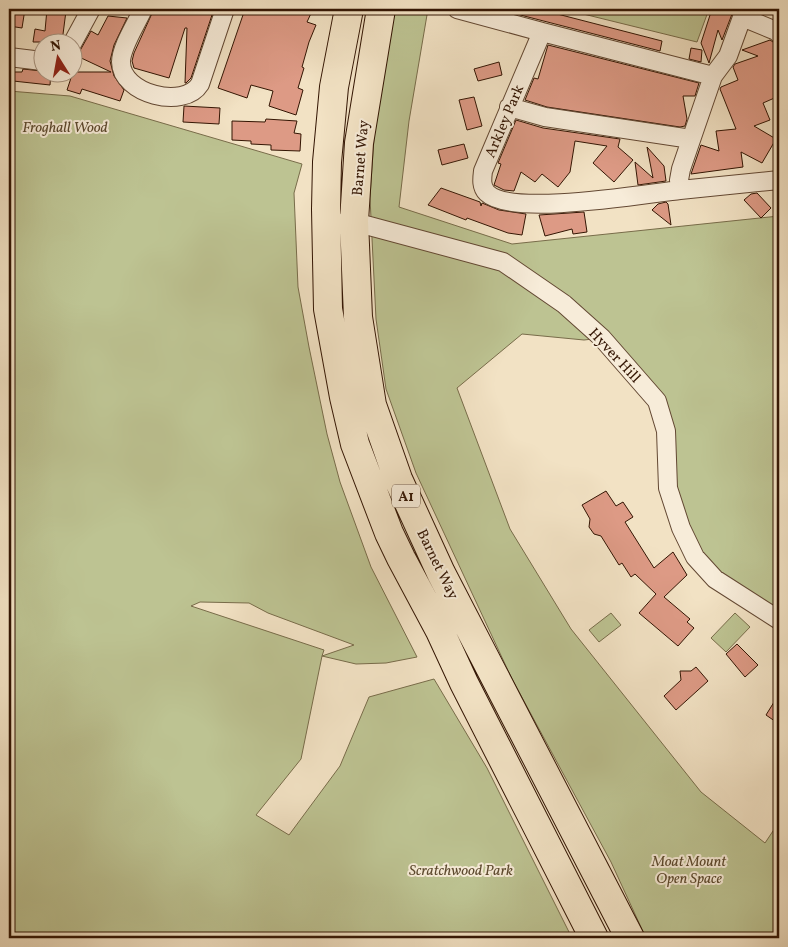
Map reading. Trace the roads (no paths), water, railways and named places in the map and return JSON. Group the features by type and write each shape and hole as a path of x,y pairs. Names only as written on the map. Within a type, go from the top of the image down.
{"highway":[{"name":"Barnet Way","path":"348,9 334,87 327,162 326,209 328,309 344,397 355,444 389,533 401,558 594,938"},
{"name":"Barnet Way","path":"381,9 359,142 354,221 358,317 372,405 398,479 441,573 630,938"}],"street":[{"path":"79,32 91,9"},
{"path":"143,9 121,56 123,73 128,80 150,94 171,96 191,93 200,84 225,9"},
{"path":"457,9 713,76"},
{"path":"680,190 681,169 713,76 728,56 744,13 779,34"},
{"name":"Arkley Park","path":"542,32 483,171 483,186 487,193 494,198 508,202 538,205 779,180"},
{"path":"9,56 32,59"},
{"path":"509,108 546,118 691,139"},
{"name":"Hyver Hill","path":"326,209 338,218 503,262 564,304 602,338 657,401 666,431 668,488 681,528 695,557 714,579 779,620"}],"park label":[{"name":"Froghall Wood","path":"65,127"},
{"name":"Scratchwood Park","path":"461,870"},
{"name":"Moat Mount Open Space","path":"689,870"}]}
